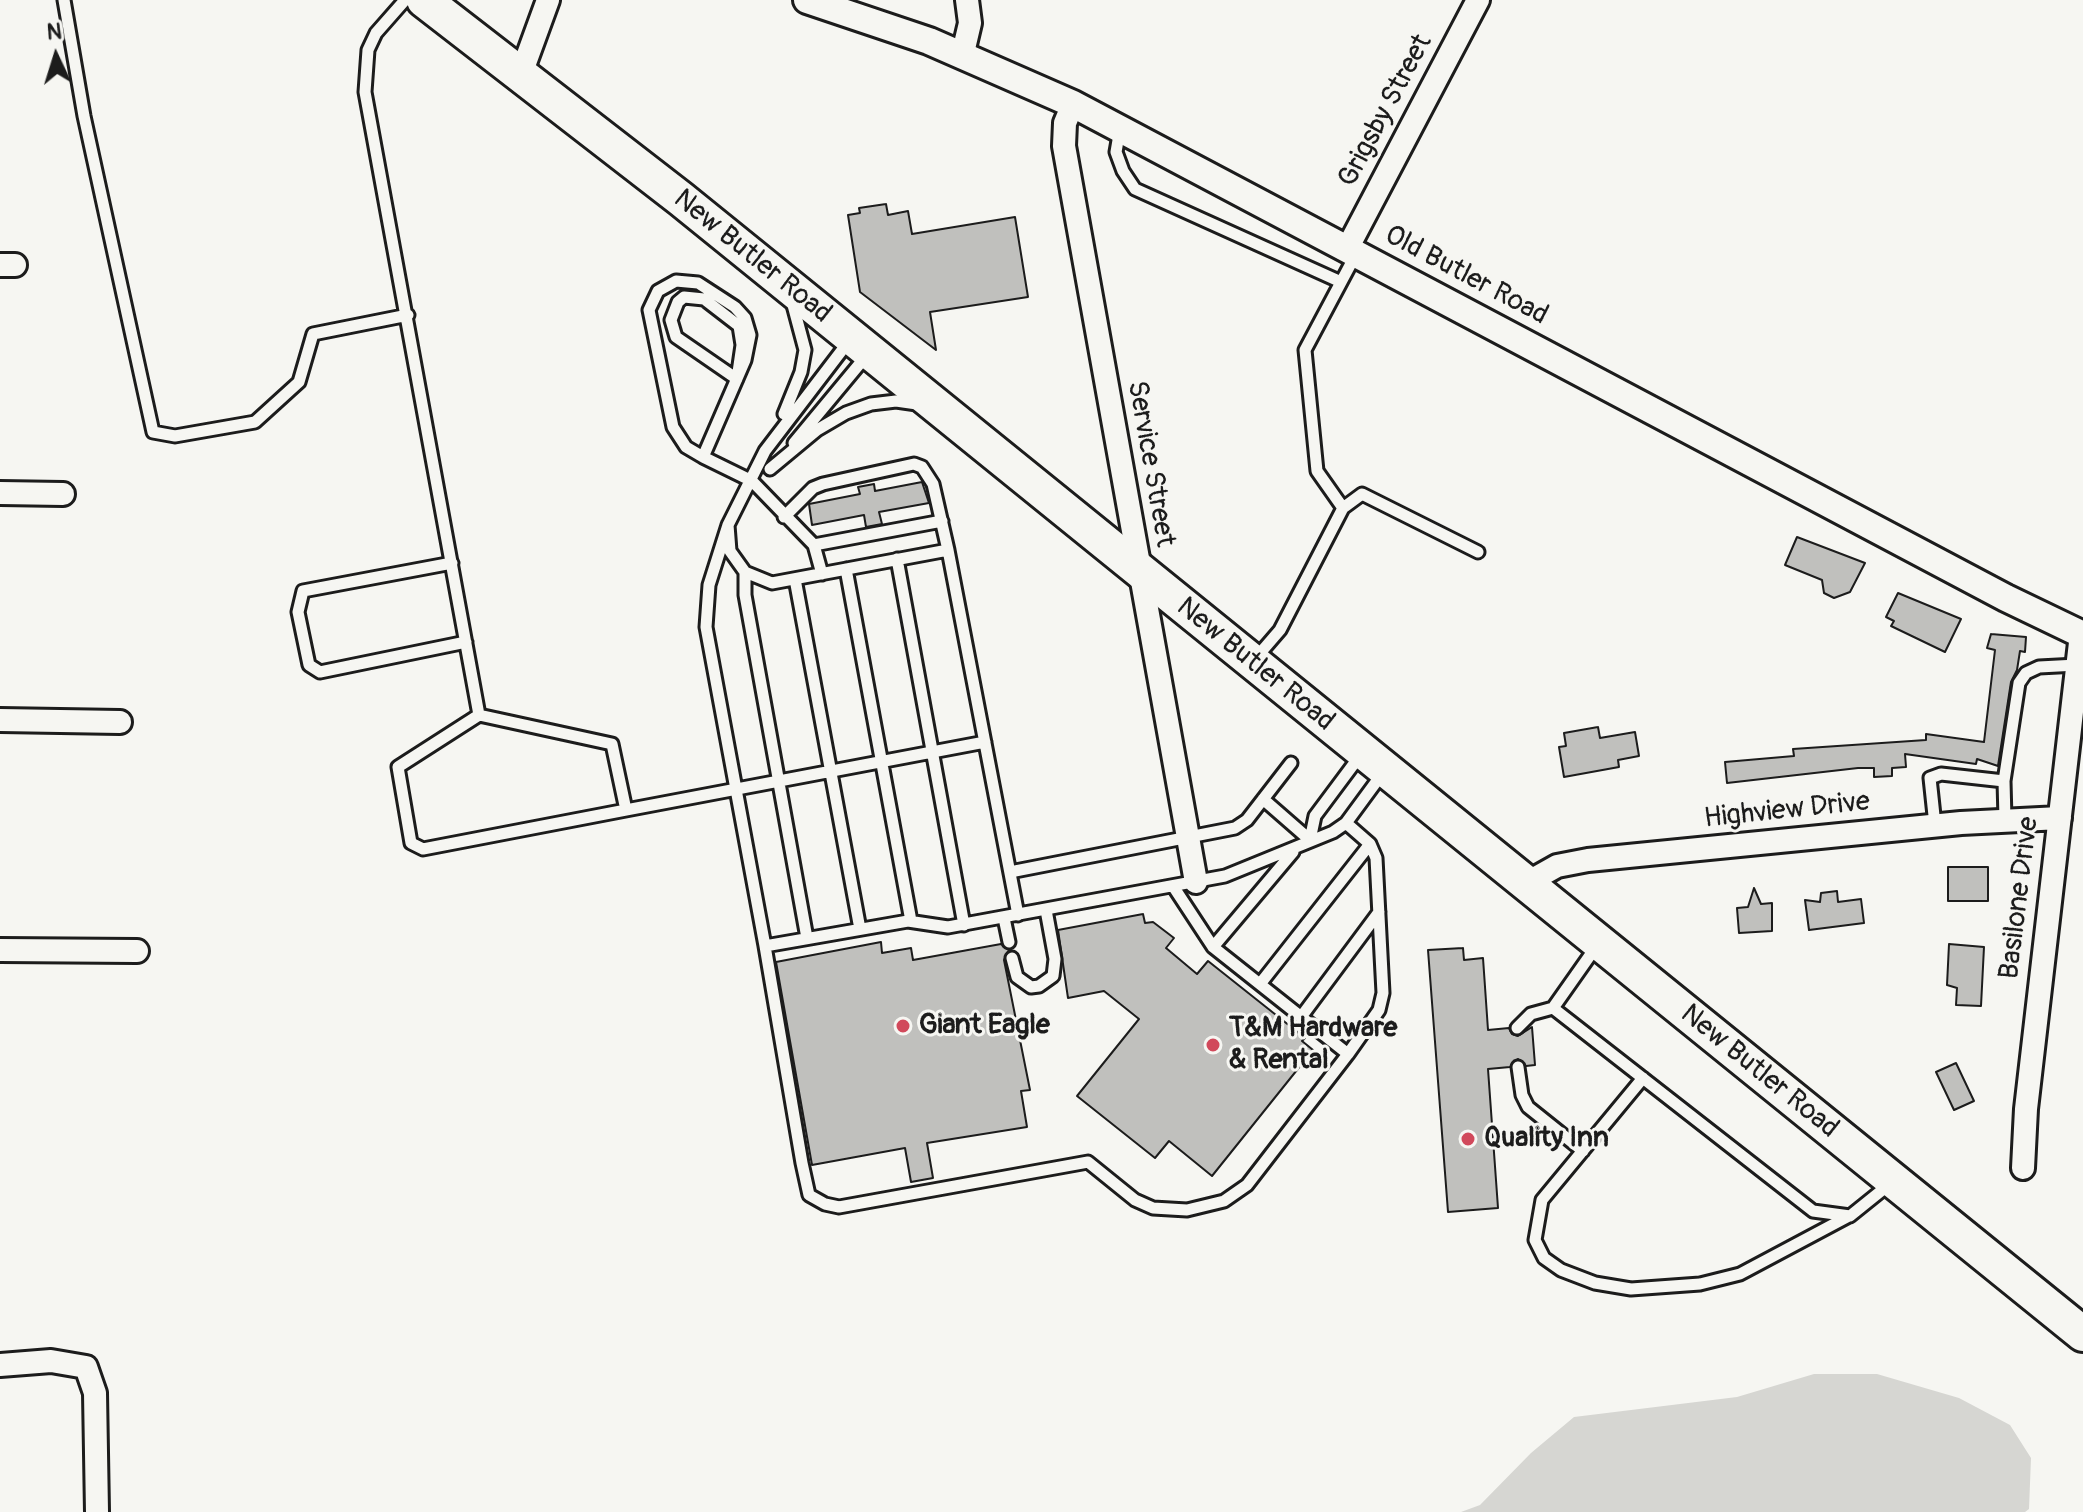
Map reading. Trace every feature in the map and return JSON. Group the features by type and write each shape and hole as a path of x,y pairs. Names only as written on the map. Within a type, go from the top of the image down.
{"main road":[{"name":"New Butler Road","path":"424,0 764,266 2083,1334"}],"street":[{"path":"521,74 548,0"},
{"name":"Old Butler Road","path":"807,0 929,41 1073,104 2082,634"},
{"path":"962,57 970,23 967,0"},
{"name":"Grigsby Street","path":"1351,252 1478,0"},
{"name":"Service Street","path":"1073,104 1065,123 1064,146 1196,882"},
{"path":"0,493 63,494"},
{"name":"Basilone Drive","path":"2023,1168 2026,1109 2082,634"},
{"path":"0,720 120,722"},
{"name":"Highview Drive","path":"1525,884 1568,862 1935,825 2060,818"},
{"path":"0,950 137,951"},
{"path":"0,1365 51,1361 86,1367 95,1393 97,1512"}],"lane":[{"path":"64,0 84,116 153,432 175,436 255,422 299,382 313,334 408,315"},
{"path":"405,0 376,33 365,70 365,92 479,715"},
{"path":"1120,129 1116,152 1123,171 1135,189 1341,282"},
{"path":"1343,508 1317,471 1305,350 1341,282 1351,252"},
{"path":"764,266 781,285 798,314 805,350 792,397 728,525 712,575 706,627 809,1195 825,1204 839,1207 1088,1162 1135,1200 1153,1208 1187,1210 1224,1201 1247,1185 1379,1010 1383,993 1376,858 1370,844 1346,823"},
{"path":"703,457 750,347 745,318 698,283 676,281 658,291 649,310 673,427 686,447 703,457 752,481 814,545 822,574"},
{"path":"684,297 704,299 739,326 742,345 737,379 676,337 671,320 678,302 684,297"},
{"path":"771,442 860,345"},
{"path":"770,469 860,345"},
{"path":"752,481 817,430 846,413 871,404 913,403 955,422"},
{"path":"784,517 813,488 823,484 914,464 928,474 948,550 1018,915"},
{"path":"1252,663 1280,630 1343,508 1362,494 1478,552"},
{"path":"814,545 942,521"},
{"path":"728,525 730,551 743,570 807,938"},
{"path":"712,575 721,565 743,570 772,583 948,550"},
{"path":"897,559 964,925"},
{"path":"452,563 303,591 298,612 309,665 320,672 466,642"},
{"path":"846,569 911,921"},
{"path":"795,579 860,929"},
{"path":"2005,819 2004,781 2019,683 2026,673 2039,667 2077,665"},
{"path":"626,810 612,744 479,715 398,767 411,843 423,849 985,742"},
{"path":"765,946 911,921 936,927 964,925 1196,882 1247,869 1346,823 1373,762"},
{"path":"1310,840 1315,816 1373,762"},
{"path":"1010,872 1235,828 1247,820 1291,763"},
{"path":"1935,825 1930,778 1941,774 2004,781"},
{"path":"1263,799 1310,840"},
{"path":"1260,984 1370,844"},
{"path":"1213,947 1295,849"},
{"path":"1173,886 1213,947 1348,1054"},
{"path":"1012,958 1017,977 1031,987 1039,986 1053,976 1055,959 1046,910"},
{"path":"1301,1017 1379,912"},
{"path":"1004,918 1009,942"},
{"path":"1517,1028 1531,1014 1553,1008 1598,943"},
{"path":"1553,1008 1813,1211 1849,1216"},
{"path":"1518,1067 1522,1095 1528,1107 1583,1151"},
{"path":"1643,1078 1542,1200 1535,1240 1544,1258 1561,1270 1595,1283 1631,1289 1674,1288 1740,1274 1849,1216 1894,1181"}],"shaded area":[{"path":"1814,1374 1877,1374 1959,1398 2010,1425 2031,1458 2029,1509 2025,1512 1461,1512 1480,1505 1531,1453 1574,1417 1737,1397"}],"building":[{"path":"886,204 888,215 908,211 912,234 1015,217 1028,297 930,312 936,350 860,292 848,215 860,213 859,208"},
{"path":"922,482 929,503 879,512 882,524 866,527 864,515 812,525 809,504 860,494 858,487 874,484 875,491"},
{"path":"1797,537 1865,563 1850,592 1834,598 1824,593 1822,580 1785,565"},
{"path":"1898,593 1961,619 1945,652 1891,626 1894,621 1886,617"},
{"path":"1991,634 2026,637 2025,652 2020,651 2017,670 2011,682 1998,766 1977,759 1976,764 1905,754 1906,767 1892,768 1892,776 1874,777 1874,768 1858,768 1727,783 1725,762 1794,756 1793,749 1926,740 1926,734 1984,742 1995,650 1987,648"},
{"path":"1598,727 1600,738 1635,732 1639,756 1618,760 1619,767 1564,777 1559,747 1566,746 1564,733"},
{"path":"1948,867 1988,867 1988,901 1948,901"},
{"path":"1754,888 1761,904 1772,903 1772,931 1739,933 1737,908 1748,907"},
{"path":"1837,891 1838,902 1861,899 1864,923 1809,930 1805,900 1820,902 1821,893"},
{"name":"T&M Hardware & Rental","path":"1143,914 1145,923 1153,922 1174,938 1166,948 1197,974 1208,961 1305,1038 1302,1041 1313,1050 1212,1176 1169,1141 1155,1158 1077,1096 1139,1019 1104,991 1068,998 1058,930"},
{"name":"Giant Eagle","path":"881,942 882,953 911,948 913,960 1001,944 1009,950 1004,960 1030,1090 1021,1091 1027,1127 927,1143 933,1178 911,1182 905,1148 812,1165 776,962"},
{"path":"1949,944 1984,947 1981,1006 1956,1005 1957,988 1947,985"},
{"name":"Quality Inn","path":"1463,948 1464,960 1483,958 1488,1030 1509,1028 1512,1034 1518,1036 1532,1027 1535,1065 1526,1066 1518,1059 1510,1067 1488,1069 1498,1208 1448,1212 1428,950"},
{"path":"1956,1063 1974,1101 1954,1110 1936,1072"}],"place":[{"name":"Giant Eagle","path":"903,1026"},
{"name":"T&M Hardware & Rental","path":"1213,1045"},
{"name":"Quality Inn","path":"1468,1139"}]}
